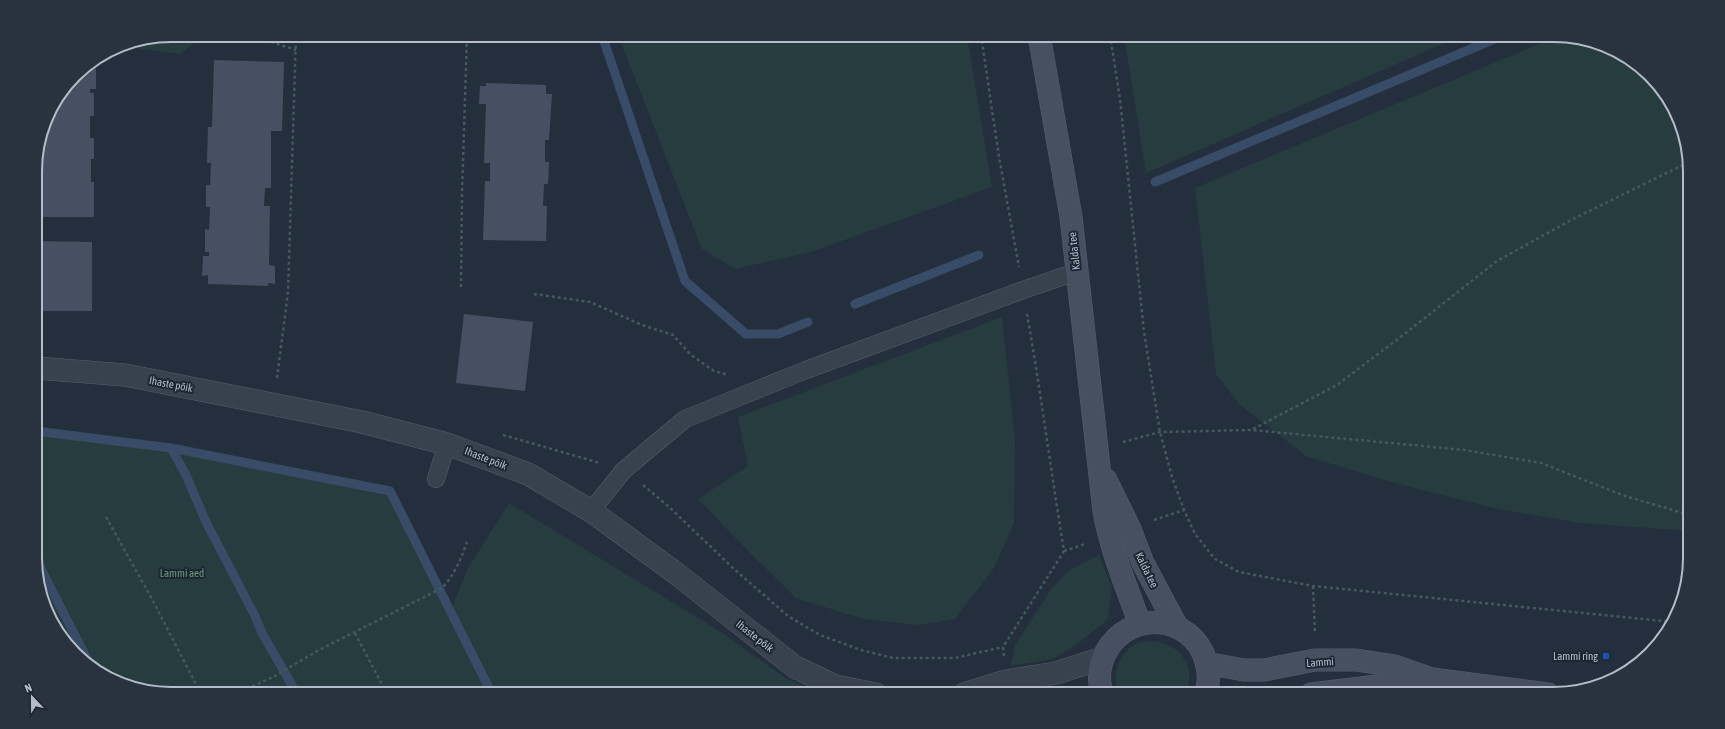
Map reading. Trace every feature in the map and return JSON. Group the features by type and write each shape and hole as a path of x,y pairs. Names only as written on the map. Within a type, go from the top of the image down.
{"street":[{"name":"Kalda tee","path":"1040,42 1071,216 1076,272 1104,511 1119,570 1140,624"},
{"name":"Ihaste põik","path":"42,368 125,375 362,422 447,444 528,474 592,511 677,574 795,667 840,687"},
{"name":"Kalda tee","path":"1099,459 1130,529 1143,563 1177,627"},
{"path":"1101,687 1099,676 1103,658 1111,643 1123,632 1140,624 1159,622 1177,627 1192,637 1203,652 1208,670 1208,687"},
{"path":"987,687 1006,681 1056,673 1103,658"},
{"name":"Lammi","path":"1206,663 1244,670 1264,670 1315,660 1356,660 1395,666 1432,679 1494,687"},
{"name":"Lammi","path":"1367,687 1432,679"}],"lane":[{"path":"592,511 624,470 685,419 773,384 1023,290 1076,272"},
{"path":"436,479 447,444"}],"path":[{"path":"271,42 296,50"},
{"path":"276,385 288,292 296,42"},
{"path":"461,287 462,193 467,42"},
{"path":"982,42 999,158 1041,391 1064,551 1003,647 1006,681"},
{"path":"1111,42 1120,99 1144,332 1160,432 1172,476 1184,510 1195,534 1215,559 1239,572 1313,586 1666,621"},
{"path":"1252,430 1337,385 1398,339 1497,260 1573,219 1683,165"},
{"path":"534,294 590,302 642,325 673,335 691,355 714,371 773,384"},
{"path":"1099,459 1160,432 1252,430 1465,450 1541,463 1625,496 1683,513"},
{"path":"106,517 152,599 197,687"},
{"path":"251,687 288,669 317,651 442,588 451,578 467,542"},
{"path":"355,633 383,687"}],"green space":[{"path":"196,42 180,54 140,49 137,46 146,44"},
{"path":"621,42 968,42 992,187 811,252 735,269 702,249"},
{"path":"1125,42 1447,42 1146,173"},
{"path":"1544,42 1579,44 1611,55 1626,64 1645,80 1656,92 1666,107 1679,138 1682,154 1683,530 1580,523 1489,507 1384,480 1306,456 1239,404 1216,374 1195,188"},
{"path":"1002,317 1015,441 1014,523 994,568 955,619 920,625 863,619 796,598 698,499 748,466 738,417"},
{"name":"Lammi aed","path":"42,432 171,448 390,491 451,610 468,568 509,503 718,630 786,678 805,687 171,687 146,685 130,680 114,674 99,665 74,643 55,615 49,599 44,583 42,558"},
{"path":"1099,555 1112,588 1108,619 1080,642 1053,659 1011,666 1015,645 1052,588 1068,571"},
{"path":"1148,641 1159,642 1169,645 1177,650 1187,664 1189,673 1188,687 1117,687 1116,673 1121,659 1130,648 1138,643"}],"building":[{"path":"214,60 284,62 282,131 271,131 271,188 265,188 264,206 270,206 269,265 275,266 275,284 268,283 268,286 208,284 208,275 202,276 203,256 209,256 209,252 205,252 205,229 209,230 210,207 206,207 206,185 210,185 211,163 207,163 208,127 212,127"},
{"path":"92,69 96,69 96,89 90,89 90,93 94,93 94,116 90,116 90,138 94,138 94,159 91,159 91,182 94,182 94,217 42,217 42,163 46,138 59,106 80,80"},
{"path":"486,83 546,85 546,94 552,94 549,140 545,140 545,162 549,162 548,184 544,184 543,206 547,206 546,241 483,240 485,181 490,181 490,163 484,163 486,104 479,104 480,86 486,86"},
{"path":"42,241 92,242 92,311 42,311"},
{"path":"464,314 533,322 525,391 456,383"}],"waterway":[{"path":"604,42 685,281 746,334 778,334 808,322"},
{"path":"1155,182 1487,42"},
{"path":"855,304 979,255"},
{"path":"42,432 171,448 390,491 488,687"},
{"path":"171,448 186,475 206,522 255,616 262,633 293,687"},
{"path":"43,572 84,653"}],"place":[{"name":"Lammi ring","path":"1606,656"}]}
